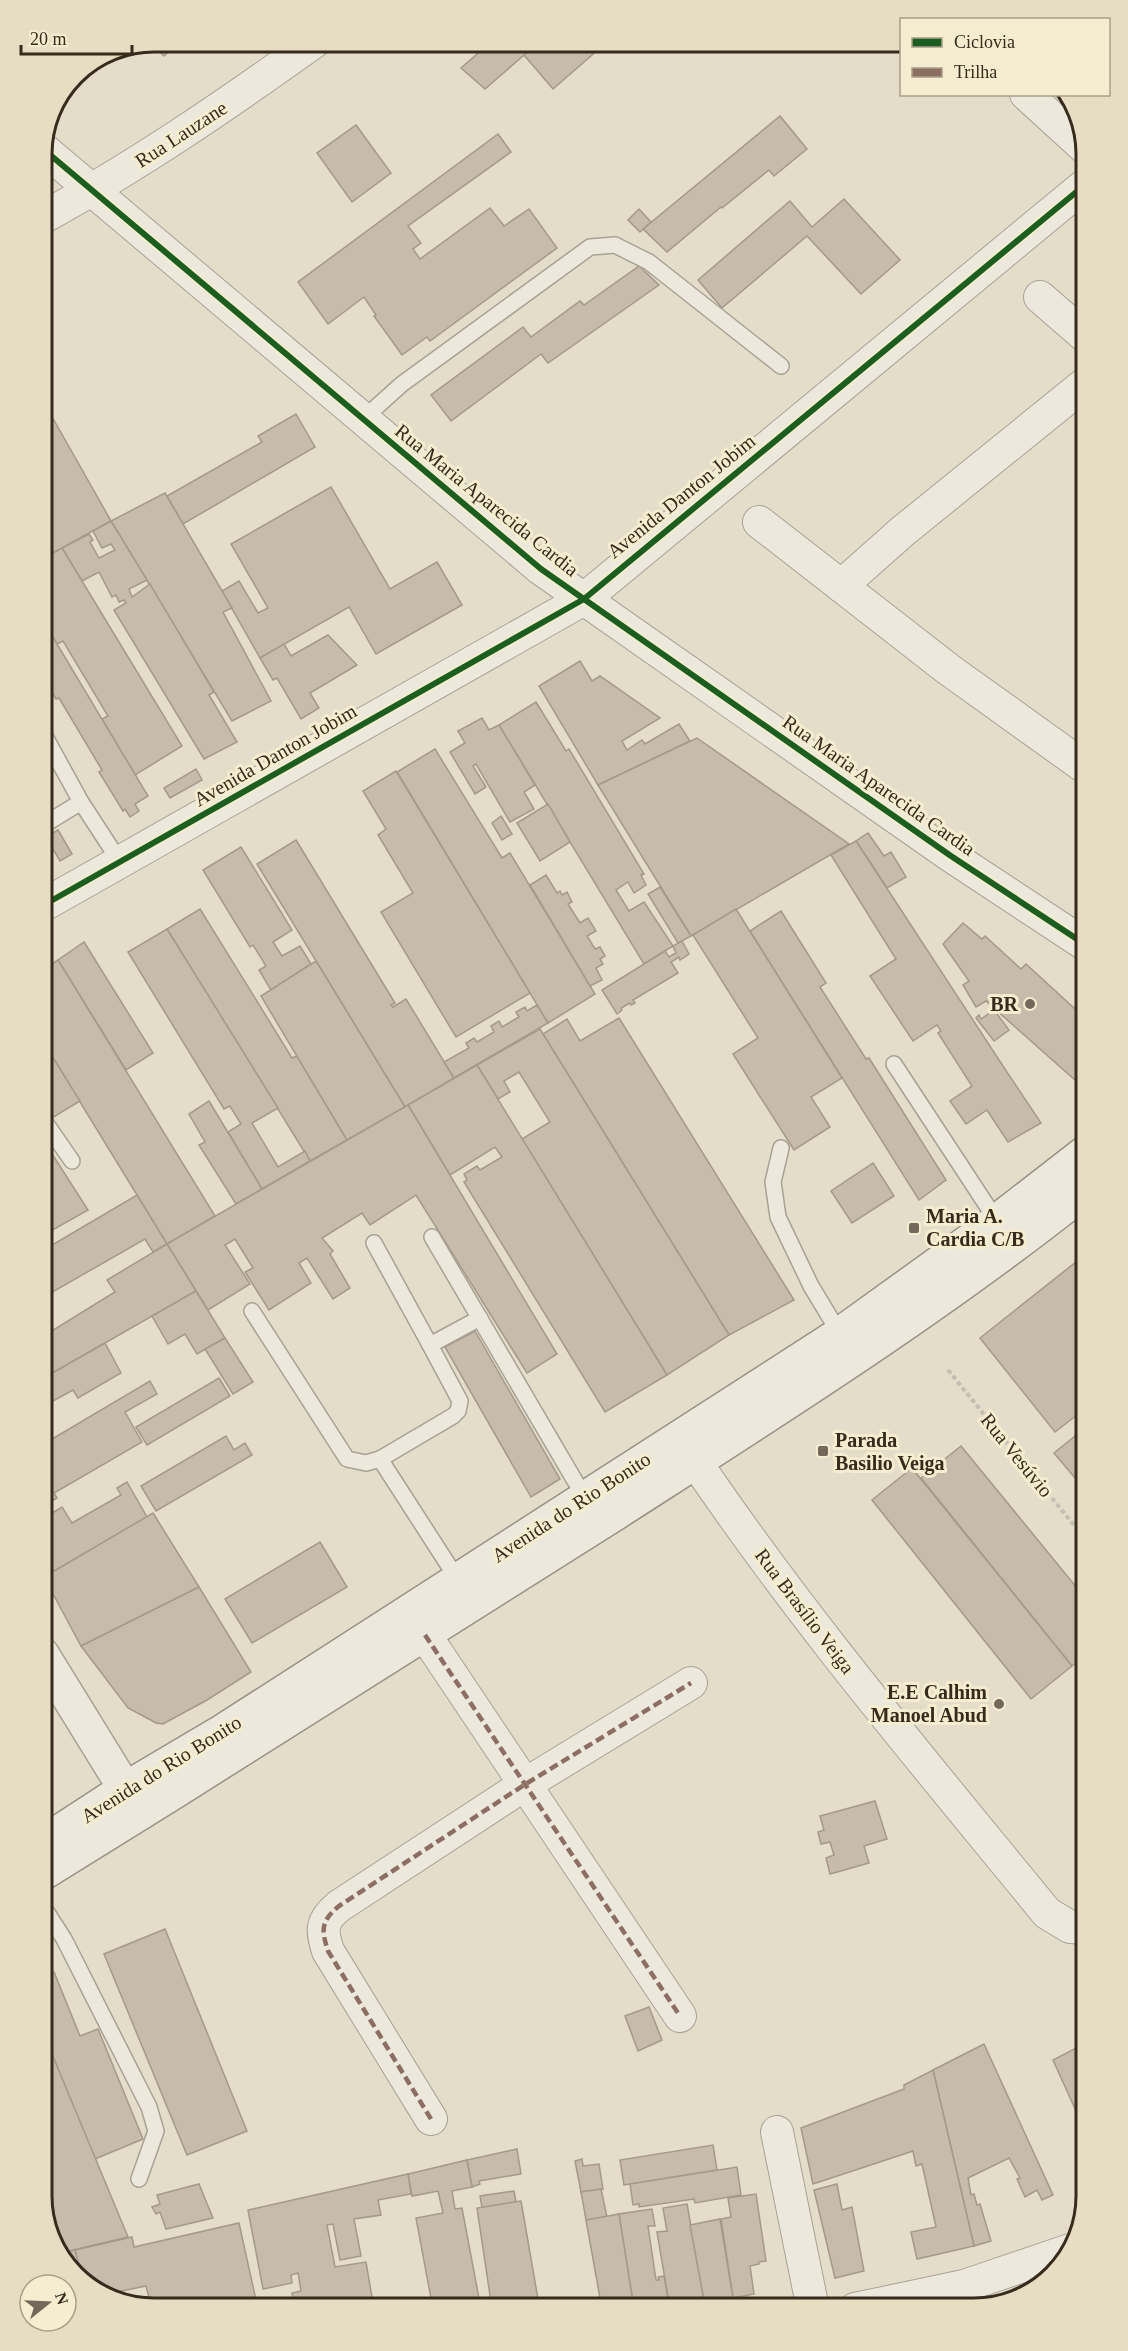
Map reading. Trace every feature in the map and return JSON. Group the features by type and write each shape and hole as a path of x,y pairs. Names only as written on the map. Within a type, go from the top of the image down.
{"main road":[{"name":"Avenida do Rio Bonito","path":"52,1867 137,1808 425,1635 688,1450 840,1334 997,1221 1076,1160"},
{"name":"Avenida do Rio Bonito","path":"52,1839 137,1808 224,1731 585,1498 785,1405 956,1289 1076,1198"},
{"path":"52,1671 137,1808"}],"street":[{"name":"Rua Lauzane","path":"53,212 93,190 231,102 300,52"},
{"path":"1028,96 1074,138"},
{"name":"Rua Maria Aparecida Cardia","path":"53,157 540,569 951,856 1076,938"},
{"name":"Avenida Danton Jobim","path":"53,900 584,599 1076,192"},
{"path":"1040,297 1076,328"},
{"path":"841,586 912,524 1076,391"},
{"path":"759,522 948,669 1076,761"},
{"name":"Rua Brasílio Veiga","path":"688,1450 863,1688 1047,1913 1070,1927 1076,1927"},
{"path":"425,1635 680,2016"},
{"path":"431,2119 328,1951 323,1935 327,1916 524,1785 691,1683"},
{"path":"777,2132 811,2298"},
{"path":"907,2298 964,2286 1057,2254"}],"lane":[{"path":"363,419 402,384 590,247 615,245 650,262 781,366"},
{"path":"53,750 81,802 120,862"},
{"path":"53,819 81,802"},
{"path":"894,1064 997,1221"},
{"path":"53,1133 72,1161"},
{"path":"781,1148 772,1182 778,1217 811,1286 840,1334"},
{"path":"432,1237 585,1498"},
{"path":"252,1311 347,1459 366,1463 380,1459 453,1416 458,1411 460,1401 374,1243"},
{"path":"430,1345 480,1318"},
{"path":"380,1459 458,1580"},
{"path":"52,1921 64,1939 148,2107 156,2131 139,2180"}],"building":[{"path":"479,52 527,52 485,89 461,68"},
{"path":"527,52 595,53 553,89 524,55"},
{"path":"780,116 807,149 774,176 769,170 667,252 643,229"},
{"path":"356,125 391,173 352,202 317,153"},
{"path":"498,134 511,152 408,226 421,243 413,249 420,259 490,208 504,226 529,209 557,248 430,341 427,337 402,355 374,316 376,315 364,297 328,324 298,282"},
{"path":"844,199 900,260 861,294 807,236 722,308 698,280 790,201 812,227"},
{"path":"639,209 651,222 640,232 628,220"},
{"path":"639,266 659,285 548,363 541,354 451,421 431,395 523,327 531,337 580,301 584,305"},
{"path":"296,414 315,447 183,524 167,496 262,442 258,436"},
{"path":"53,418 111,521 53,553"},
{"path":"331,487 390,589 437,562 462,605 376,654 349,607 260,658 222,591 239,581 258,613 268,608 231,544"},
{"path":"165,493 232,608 223,612 271,701 232,721 111,521"},
{"path":"111,521 147,580 129,589 132,597 150,584 214,692 209,695 237,742 204,759 114,610 126,603 124,600 119,602 116,595 112,597 99,572 82,581 62,548 89,534 93,540 90,542 99,558 115,550 111,544 102,548 93,531"},
{"path":"62,548 182,746 135,775 102,719 108,716 63,641 57,644 53,637 53,553"},
{"path":"328,635 357,665 310,693 319,708 301,719 277,678 273,680 260,658 284,644 291,656"},
{"path":"53,637 148,796 135,804 139,811 130,817 125,809 123,811 99,772 102,770 59,698 56,699 53,693"},
{"path":"580,661 592,681 600,676 660,718 622,741 627,750 642,740 645,744 679,724 690,741 598,785 539,686"},
{"path":"536,702 566,751 569,749 644,874 641,875 646,885 634,893 628,882 616,890 629,911 644,902 673,946 644,964 499,725"},
{"path":"482,718 489,730 499,725 535,785 524,792 534,809 510,822 476,764 473,766 486,787 475,794 450,752 465,743 458,731"},
{"path":"697,738 849,844 691,936 598,785"},
{"path":"435,749 502,858 510,853 595,994 548,1023 397,772"},
{"path":"196,769 202,780 170,798 164,788"},
{"path":"396,771 530,993 456,1037 381,912 413,893 378,835 386,829 363,791"},
{"path":"548,804 570,842 540,861 517,823"},
{"path":"501,816 512,834 502,840 492,823"},
{"path":"58,830 72,854 60,861 53,848 53,833"},
{"path":"868,833 884,856 891,852 906,877 887,888 856,841"},
{"path":"296,840 395,1003 391,1005 393,1007 406,999 454,1078 405,1107 257,864"},
{"path":"856,841 1041,1123 1008,1142 987,1110 966,1124 950,1101 972,1086 938,1033 941,1031 937,1025 913,1041 870,976 896,959 831,855"},
{"path":"241,847 292,930 273,942 282,956 300,946 311,964 271,990 259,970 266,966 253,945 250,947 203,870"},
{"path":"546,875 557,893 560,891 562,895 567,892 572,902 568,904 580,923 588,918 596,931 587,936 595,949 600,947 605,956 600,959 603,964 596,968 602,980 590,986 530,885"},
{"path":"660,887 691,936 678,943 648,894"},
{"path":"200,909 292,1058 297,1056 347,1140 310,1161 167,929"},
{"path":"736,909 842,1078 811,1097 830,1127 794,1150 733,1054 758,1038 693,935"},
{"path":"781,911 826,983 820,987 866,1059 869,1058 946,1180 919,1200 750,931"},
{"name":"BR","path":"963,923 982,939 985,936 1021,969 1026,964 1076,1010 1076,1081 986,1001 976,1007 963,985 969,981 943,944"},
{"path":"167,929 278,1108 252,1123 278,1167 305,1151 310,1161 262,1189 228,1132 241,1124 230,1106 224,1109 128,952"},
{"path":"682,941 689,954 680,960 679,957 671,962 678,973 633,1000 635,1003 621,1008 622,1010 617,1014 602,990 665,951 669,957 676,953 673,946"},
{"path":"84,942 153,1053 126,1070 58,960"},
{"path":"58,960 215,1216 167,1244 53,1057 53,963"},
{"path":"316,961 405,1107 347,1140 261,996"},
{"path":"537,1005 548,1023 454,1078 444,1062 469,1048 466,1043 474,1038 477,1042 494,1032 491,1026 499,1021 502,1027 519,1017 516,1012 525,1007 527,1011"},
{"path":"994,1010 1009,1030 994,1041 976,1018 979,1015 981,1019"},
{"path":"619,1018 794,1300 729,1335 543,1034 567,1019 580,1041"},
{"path":"540,1029 729,1335 667,1375 522,1139 550,1122 519,1072 504,1081 510,1092 498,1099 477,1065"},
{"path":"53,1057 80,1101 53,1118"},
{"path":"477,1065 667,1375 605,1412 464,1182 467,1180 464,1174 477,1166 480,1170 502,1157 495,1147 450,1175 408,1105"},
{"path":"209,1101 262,1189 236,1204 199,1145 205,1142 189,1114"},
{"path":"408,1105 557,1354 527,1373 416,1195 370,1225 362,1213 322,1238 333,1251 330,1254 350,1288 333,1299 307,1258 299,1263 311,1283 269,1310 245,1272 253,1268 235,1239 225,1245 250,1284 208,1310 167,1244"},
{"path":"53,1155 88,1210 52,1230"},
{"path":"873,1163 894,1196 852,1223 831,1191"},
{"path":"137,1195 167,1244 153,1252 145,1239 52,1292 52,1245"},
{"path":"167,1244 196,1291 52,1373 52,1331 115,1292 107,1280"},
{"path":"1076,1262 1076,1416 1055,1432 980,1338"},
{"path":"196,1291 225,1338 197,1354 185,1334 168,1344 152,1316"},
{"path":"475,1331 560,1479 531,1497 445,1347"},
{"path":"225,1338 253,1382 233,1394 205,1349"},
{"path":"105,1343 121,1373 78,1398 73,1390 52,1401 52,1373"},
{"path":"219,1378 230,1396 147,1445 136,1427"},
{"path":"150,1381 157,1394 125,1412 142,1442 54,1493 57,1498 52,1501 52,1439"},
{"path":"1076,1435 1076,1479 1054,1453"},
{"path":"226,1436 234,1450 245,1443 252,1455 156,1511 141,1486"},
{"path":"961,1446 1076,1587 1076,1663 1072,1666 921,1478"},
{"path":"912,1468 1072,1666 1031,1699 872,1500"},
{"path":"127,1482 147,1517 52,1572 52,1513 62,1507 72,1523 121,1495 117,1488"},
{"path":"153,1513 199,1587 81,1646 52,1592 52,1572"},
{"path":"320,1542 347,1587 252,1643 225,1599"},
{"path":"199,1587 251,1672 163,1724 156,1723 128,1708 81,1646"},
{"path":"875,1801 887,1839 864,1846 869,1863 830,1874 826,1858 834,1855 830,1842 821,1844 818,1832 824,1830 820,1816"},
{"path":"165,1929 247,2131 187,2155 104,1954"},
{"path":"54,1972 80,2036 98,2029 143,2139 95,2159 52,2055 52,1973"},
{"path":"649,2007 662,2040 638,2051 625,2016"},
{"path":"984,2044 1053,2195 1042,2200 1037,2190 1025,2197 1017,2179 1020,2178 1009,2158 968,2178 971,2195 974,2194 977,2205 980,2204 991,2241 974,2246 933,2070"},
{"path":"1076,2048 1076,2111 1053,2060"},
{"path":"52,2054 128,2237 69,2251 60,2235 54,2216 52,2196"},
{"path":"933,2070 974,2246 917,2259 911,2232 936,2227 922,2164 916,2166 913,2151 813,2184 801,2128 904,2089 904,2085"},
{"path":"713,2145 717,2170 624,2185 620,2160"},
{"path":"517,2149 521,2174 479,2181 480,2184 472,2187 467,2160"},
{"path":"582,2159 583,2166 599,2164 603,2189 581,2192 575,2161"},
{"path":"467,2160 472,2187 452,2191 455,2209 462,2208 479,2298 431,2298 416,2218 443,2213 438,2191 412,2196 408,2174"},
{"path":"737,2167 741,2195 695,2203 694,2199 639,2207 639,2204 633,2205 630,2184"},
{"path":"408,2174 411,2194 378,2200 381,2215 354,2219 361,2256 340,2260 333,2224 327,2225 335,2267 366,2262 372,2298 293,2298 292,2293 301,2291 298,2273 291,2275 292,2283 263,2289 248,2210"},
{"path":"199,2184 213,2218 166,2229 160,2212 156,2214 152,2207 160,2204 157,2195"},
{"path":"837,2184 842,2210 852,2207 864,2271 835,2278 814,2190"},
{"path":"601,2189 607,2217 586,2220 581,2192"},
{"path":"514,2191 516,2202 482,2208 480,2196"},
{"path":"756,2194 766,2261 750,2266 754,2294 733,2298 721,2219 731,2217 728,2198"},
{"path":"521,2201 538,2298 490,2298 477,2208"},
{"path":"687,2204 704,2298 668,2298 657,2232 667,2231 663,2208"},
{"path":"652,2209 655,2226 648,2226 656,2280 664,2276 668,2298 632,2298 619,2214"},
{"path":"619,2214 632,2298 600,2298 586,2220"},
{"path":"720,2219 733,2298 704,2298 690,2225"},
{"path":"239,2223 256,2298 149,2298 146,2286 118,2292 104,2285 82,2269 75,2250 132,2237 134,2247"},
{"path":"75,2250 79,2265 69,2251"}],"marked path":[{"path":"425,1635 680,2016"},
{"path":"431,2119 328,1951 324,1937 326,1921 339,1906 524,1785 691,1683"}],"cycle path":[{"path":"53,157 541,569 951,856 1076,938"},
{"path":"53,900 584,599 1076,192"}],"place":[{"name":"BR","path":"1030,1004"},
{"name":"Maria A. Cardia C/B","path":"914,1228"},
{"name":"Parada Basilio Veiga","path":"823,1451"},
{"name":"E.E Calhim Manoel Abud","path":"999,1704"}]}
